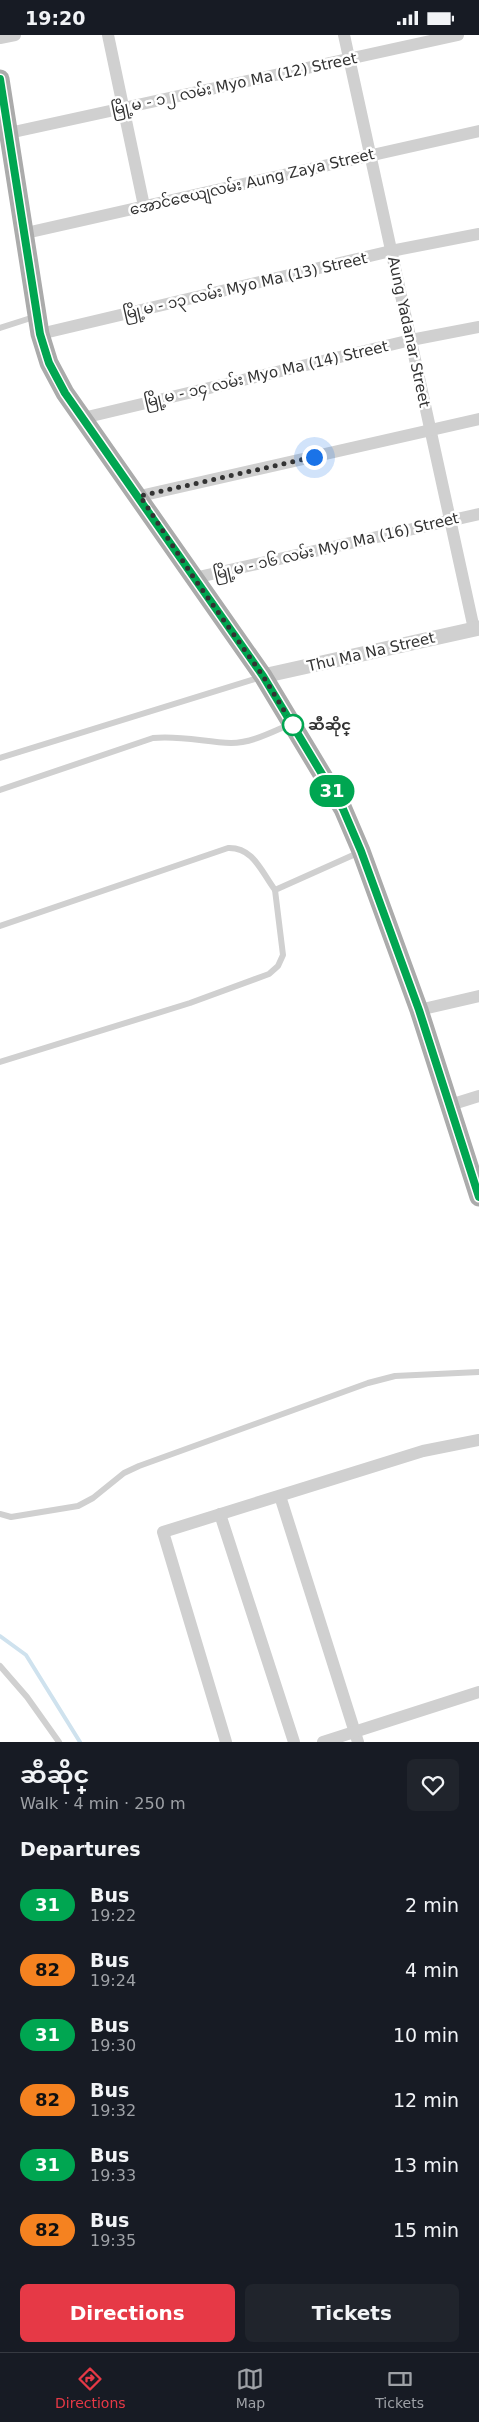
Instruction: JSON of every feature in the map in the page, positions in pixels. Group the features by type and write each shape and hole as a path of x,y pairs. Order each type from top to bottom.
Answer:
{"main road":[{"path":"0,79 26,233 40,334 49,363 65,393 140,496 194,578 263,676 343,809 361,851 419,1010 479,1197"}],"street":[{"path":"0,38 15,35"},
{"path":"108,35 144,207"},
{"name":"Aung Yadanar Street","path":"344,35 450,520 476,628"},
{"name":"မြို့မ - ၁၂ လမ်း Myo Ma (12) Street","path":"10,133 458,35"},
{"name":"အောင်ဇေယျလမ်း Aung Zaya Street","path":"26,233 479,131"},
{"name":"မြို့မ - ၁၃ လမ်း Myo Ma (13) Street","path":"40,334 391,251 479,233"},
{"name":"မြို့မ - ၁၄ လမ်း Myo Ma (14) Street","path":"83,418 411,340 479,327"},
{"path":"140,496 479,419"},
{"name":"မြို့မ - ၁၆ လမ်း Myo Ma (16) Street","path":"194,578 479,514"},
{"name":"Thu Ma Na Street","path":"263,676 476,628"},
{"path":"419,1010 479,996"},
{"path":"450,1105 479,1096"},
{"path":"226,1742 163,1532 423,1451 479,1440"},
{"path":"280,1495 357,1737"},
{"path":"220,1514 294,1742"},
{"path":"323,1742 357,1737 479,1693"}],"lane":[{"path":"0,328 38,315"},
{"path":"0,758 263,676"},
{"path":"0,790 153,739 165,737 232,743 256,739 292,724"},
{"path":"0,926 228,848 240,848 248,853 275,890 282,955 278,966 269,974 190,1003 0,1062"},
{"path":"275,890 361,851"},
{"path":"0,1514 11,1517 78,1506 93,1498 124,1473 139,1465 368,1383 395,1376 479,1372"},
{"path":"0,1666 27,1697 60,1742"}],"waterway":[{"path":"0,1636 26,1655 80,1742"}],"bus line":[{"name":"31","path":"0,79 26,233 40,334 49,363 65,393 140,496 194,578 263,676 343,809 361,851 419,1010 479,1197"}],"place":[{"name":"ဆီဆိုင္","path":"293,725"}],"route":[{"path":"293,725 263,676 194,578 140,496 314,457"}]}
